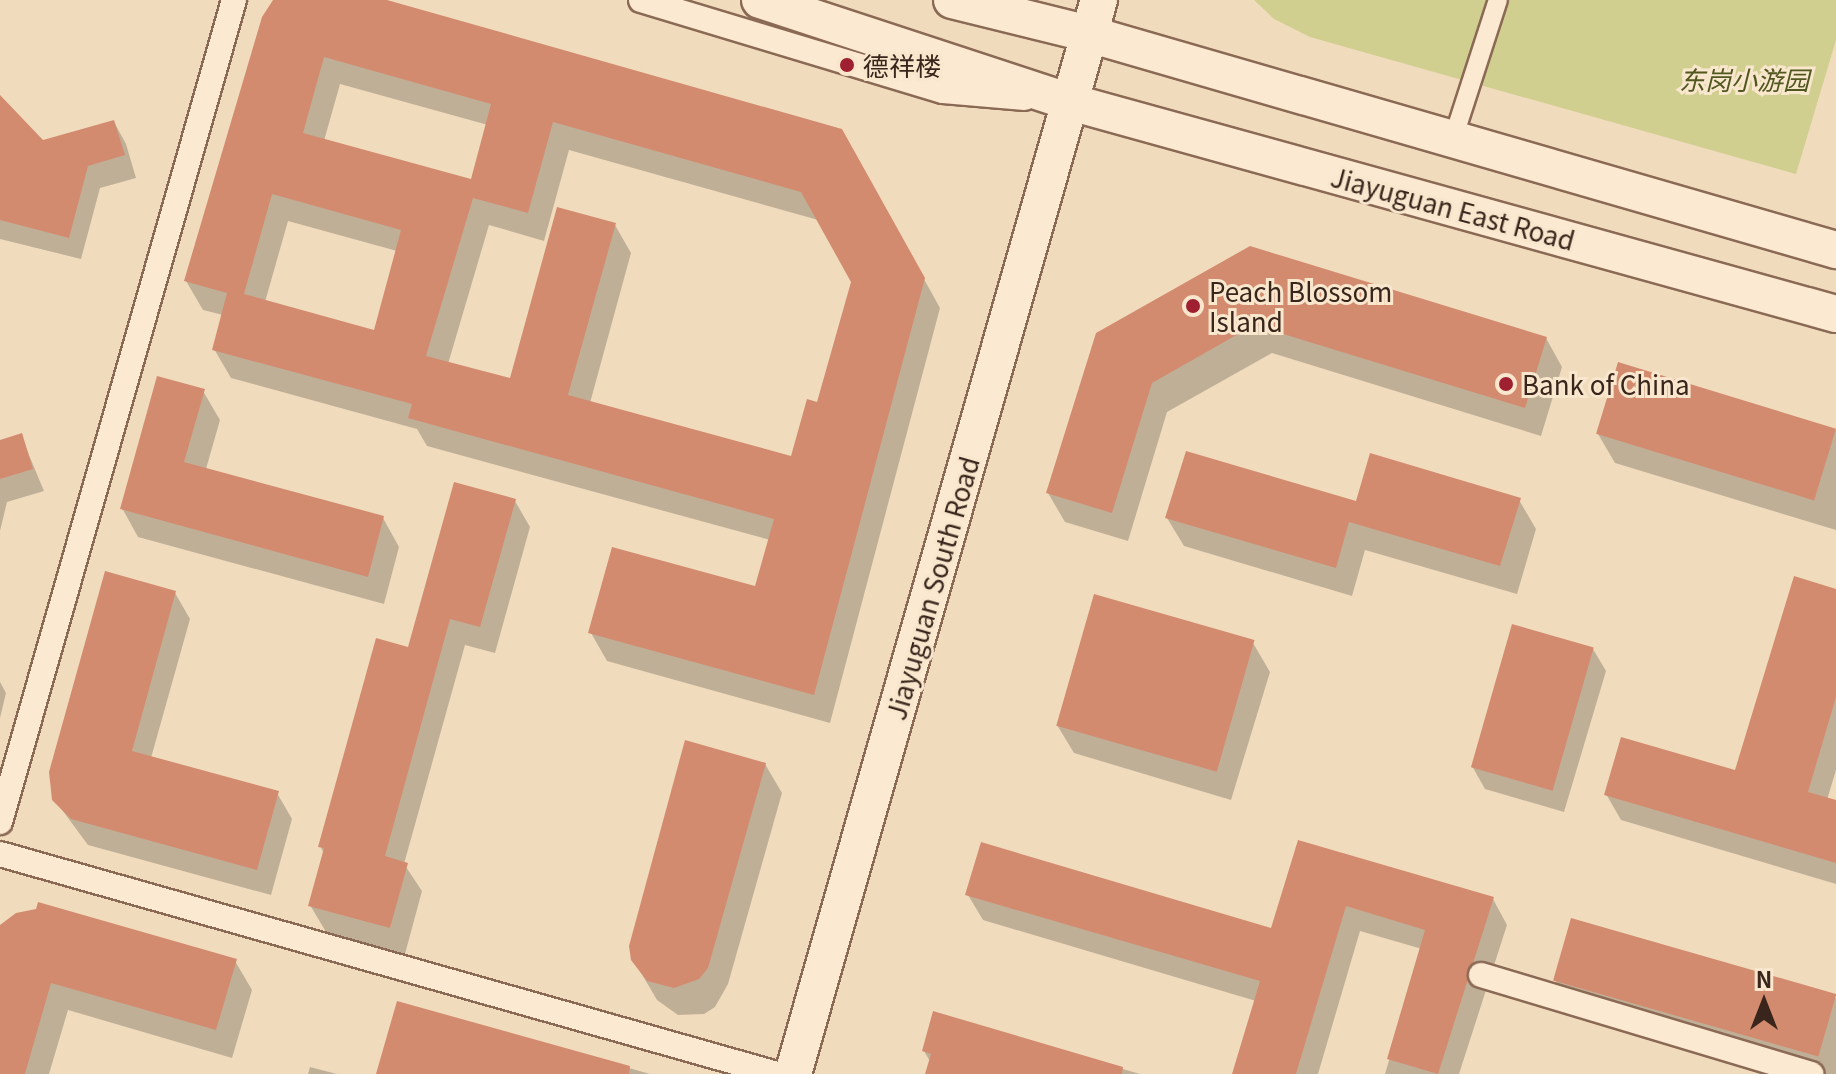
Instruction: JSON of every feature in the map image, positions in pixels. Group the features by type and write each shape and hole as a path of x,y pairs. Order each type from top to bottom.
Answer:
{"main road":[{"name":"Jiayuguan East Road","path":"760,0 1070,102 1836,314"},
{"path":"952,0 1089,34 1836,250"},
{"name":"Jiayuguan South Road","path":"793,1074 1099,0"}],"street":[{"path":"0,822 234,0"},
{"path":"641,0 943,91 1070,102"},
{"path":"1016,0 1089,34"},
{"path":"1453,139 1498,0"},
{"path":"0,854 777,1074"},
{"path":"1481,975 1812,1074"}],"green space":[{"name":"东岗小游园","path":"1254,0 1836,0 1836,40 1796,174 1310,37 1274,19"}],"building":[{"path":"273,0 387,0 842,129 925,278 814,695 588,633 612,547 755,586 774,519 408,418 412,404 212,350 227,293 184,281 262,17","holes":["324,57 491,104 471,179 303,133","553,122 801,192 851,282 817,402 807,399 791,456 568,395 616,223 557,207 510,378 426,356 473,198 528,213","272,194 401,230 374,330 244,294"]},
{"path":"0,95 43,140 114,120 125,155 88,166 69,238 0,220"},
{"path":"1250,246 1547,337 1525,408 1254,325 1152,383 1112,513 1046,493 1096,333"},
{"path":"1618,362 1836,429 1814,500 1596,434"},
{"path":"157,376 205,389 184,462 384,516 368,577 120,509"},
{"path":"22,433 33,469 0,479 0,440"},
{"path":"1186,451 1356,501 1370,453 1521,498 1500,566 1349,522 1336,568 1165,518"},
{"path":"454,482 516,499 480,627 450,619 385,856 408,863 390,928 308,906 324,848 318,847 376,638 408,647"},
{"path":"105,571 176,591 132,751 279,791 257,870 71,819 52,800 49,772"},
{"path":"1794,576 1836,589 1836,697 1808,792 1836,800 1836,863 1604,795 1621,737 1735,770"},
{"path":"1094,594 1255,640 1217,772 1056,726"},
{"path":"1512,624 1594,647 1553,791 1471,767"},
{"path":"685,740 766,763 708,968 699,979 674,988 647,981 631,960 629,946"},
{"path":"1298,840 1494,897 1438,1074 1387,1059 1425,930 1346,906 1296,1074 1232,1074 1260,981 965,895 981,842 1271,928"},
{"path":"38,902 237,959 216,1030 51,983 25,1074 0,1074 0,925 16,913 36,909"},
{"path":"1571,918 1836,994 1818,1057 1553,980"},
{"path":"397,1001 630,1066 629,1074 376,1074"},
{"path":"933,1011 1123,1067 1122,1074 925,1074 931,1054 922,1051"}],"place":[{"name":"德祥楼","path":"847,65"},
{"name":"Peach Blossom Island","path":"1193,306"},
{"name":"Bank of China","path":"1506,384"}]}
